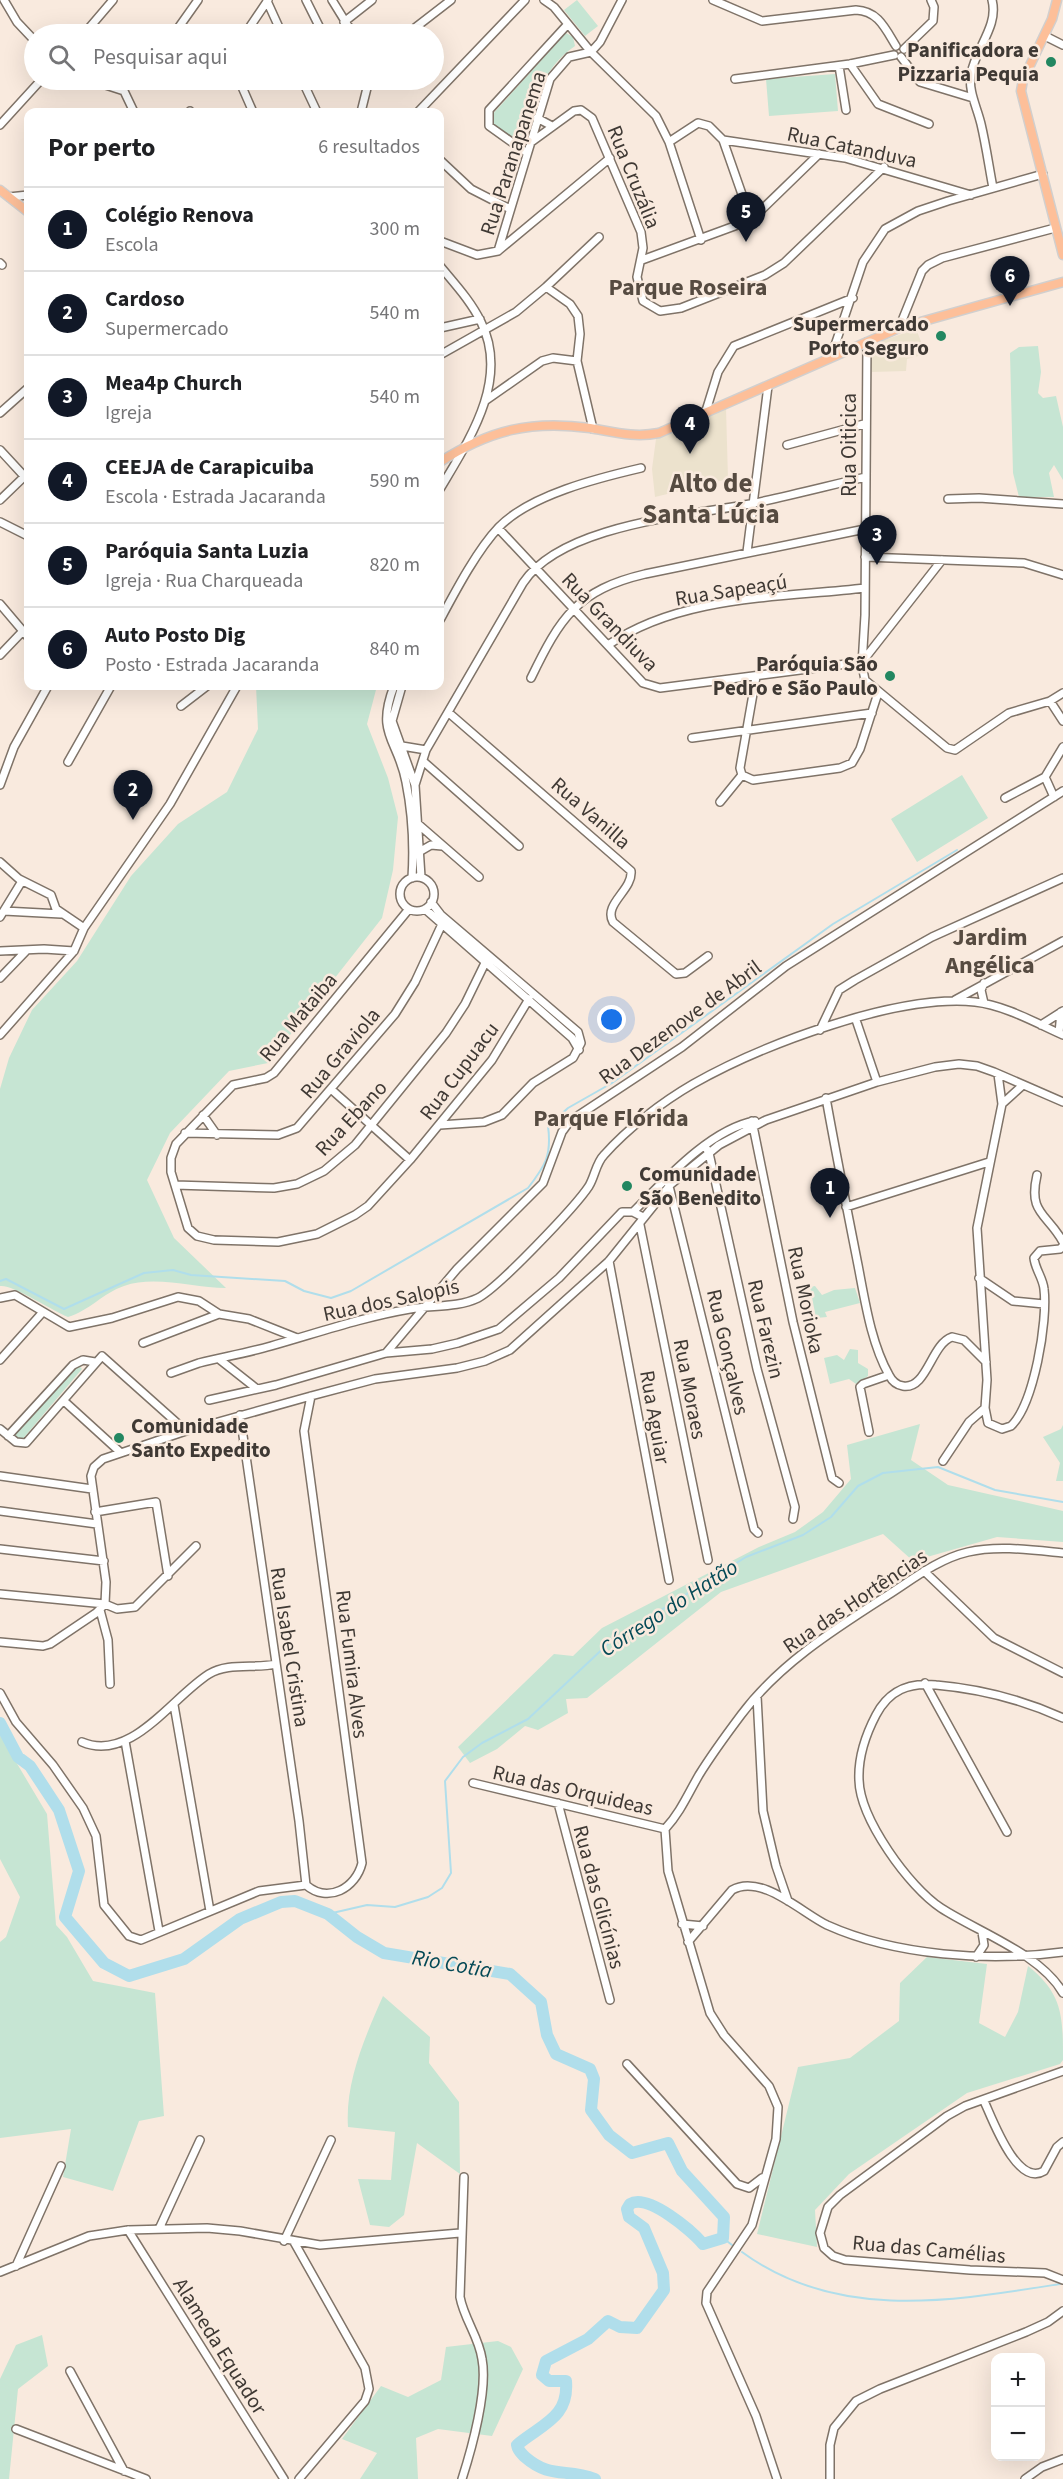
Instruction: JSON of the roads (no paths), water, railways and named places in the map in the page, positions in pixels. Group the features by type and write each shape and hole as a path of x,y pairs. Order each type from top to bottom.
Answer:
{"main road":[{"path":"1057,0 1045,36 1023,80 1021,90 1043,174 1054,228 1063,255"},
{"path":"0,191 24,209"},
{"path":"444,459 463,447 498,433 543,424 625,435 649,435 705,414 899,328 1063,282"}],"street":[{"path":"4,0 12,16 24,29"},
{"path":"93,24 113,0"},
{"path":"181,24 198,0"},
{"path":"252,24 268,0"},
{"path":"268,0 278,24"},
{"path":"306,0 318,24"},
{"path":"332,0 346,24"},
{"path":"344,21 372,0"},
{"path":"419,24 451,0"},
{"path":"444,85 525,0"},
{"path":"544,0 556,3 567,25 656,116 669,142 701,240"},
{"path":"591,52 600,42 622,0"},
{"path":"713,0 762,21 856,10 867,11 878,18 896,46 897,56 920,82 973,98"},
{"path":"735,79 897,56 933,21 934,7 931,0"},
{"path":"992,0 994,19 971,73 973,98 986,146 993,188"},
{"path":"527,153 489,126 489,110 567,25"},
{"path":"1045,36 1063,45"},
{"path":"896,46 904,48"},
{"name":"Rua Paranapanema","path":"498,251 550,79 569,57 591,52"},
{"path":"850,64 878,104 929,124"},
{"path":"839,66 846,110"},
{"path":"0,125 32,90"},
{"path":"121,90 124,91 133,108"},
{"path":"244,90 252,108"},
{"path":"307,90 315,108"},
{"path":"362,108 366,90"},
{"path":"422,108 439,90"},
{"name":"Rua Cruzália","path":"530,143 574,111 585,112 597,126 641,232 642,260 638,272 638,289 643,301 649,306 664,311 701,301 765,275 784,263 884,167"},
{"path":"537,118 552,126"},
{"path":"669,142 698,123 709,126 723,140 751,220"},
{"name":"Rua Catanduva","path":"723,140 819,154 884,167 971,195"},
{"path":"642,260 751,220 819,154"},
{"path":"444,242 477,255 498,251 610,158"},
{"path":"444,164 479,195 510,209"},
{"path":"831,357 853,298 863,262 885,229 918,211 1043,174"},
{"path":"9,196 24,195"},
{"path":"899,328 928,265 942,258 1054,228"},
{"path":"444,353 485,332 546,287 599,237"},
{"path":"444,246 449,244"},
{"path":"444,271 480,319 485,332 491,367 477,428 463,447 444,482"},
{"path":"546,287 570,304 578,316 580,334 577,361 593,429"},
{"path":"705,414 718,372 734,346 853,298"},
{"path":"444,327 480,319"},
{"name":"Rua Oiticica","path":"867,342 864,424 865,588 862,662 866,680 878,693 947,748 959,748 1009,713 1050,700"},
{"path":"485,401 542,361 553,358 577,361"},
{"path":"747,552 768,386"},
{"path":"0,413 24,392"},
{"path":"788,445 864,424"},
{"path":"0,450 24,472"},
{"path":"444,611 498,528 520,513 567,489 641,468"},
{"path":"415,785 426,750 523,583 535,567 564,549 604,532 752,503 866,477"},
{"path":"0,500 24,478"},
{"path":"948,499 979,498 1063,504"},
{"path":"0,522 24,534"},
{"name":"Rua Grandiuva","path":"498,528 643,683 651,687 660,688 756,677 862,662"},
{"path":"531,678 573,608 612,584 645,574 865,529"},
{"path":"865,557 1024,563 1063,575"},
{"path":"862,662 942,560"},
{"name":"Rua Sapeaçú","path":"608,645 643,624 718,604 865,588"},
{"path":"0,604 24,632"},
{"path":"0,655 24,636"},
{"path":"720,802 742,775 741,764 749,730 756,677"},
{"path":"0,785 14,747 46,690"},
{"path":"68,762 109,690"},
{"path":"181,706 202,690"},
{"path":"0,1035 74,951 84,928 171,804 235,690"},
{"path":"393,690 385,720 407,784 412,878"},
{"path":"401,690 392,721 415,785 421,877"},
{"path":"742,775 757,780 849,765 860,748 878,693"},
{"path":"1063,693 1050,700 1063,721"},
{"name":"Rua Vanilla","path":"448,713 631,871 627,886 612,907 610,916 613,922 676,975 685,973 708,956"},
{"path":"692,738 872,713"},
{"path":"402,746 426,750"},
{"path":"1005,798 1045,777 1063,747"},
{"path":"424,762 519,846"},
{"path":"1045,777 1054,797"},
{"name":"Rua Dezenove de Abril","path":"386,1353 457,1269 543,1184 559,1137 570,1121 682,1047 786,966 1063,791"},
{"path":"418,824 479,877"},
{"path":"419,852 431,845 445,847"},
{"path":"0,862 22,881 51,895 56,909 61,914 84,928"},
{"path":"425,909 431,902 434,889 428,881 421,877 412,878 404,884 400,894 409,909 425,909 576,1037"},
{"path":"820,1030 839,990 932,937 1063,878"},
{"path":"2,914 22,881"},
{"path":"431,902 441,915 576,1037 579,1050 573,1058 533,1083 502,1115 484,1122 440,1125"},
{"name":"Rua Mataiba","path":"175,1185 171,1158 185,1132 233,1085 266,1078 274,1073 409,909"},
{"path":"2,914 61,914"},
{"name":"Rua Graviola","path":"185,1132 217,1135 278,1135 292,1131 306,1120 405,999 442,924"},
{"path":"952,1001 1063,940"},
{"path":"0,951 44,949 74,951"},
{"path":"0,978 26,951"},
{"name":"Rua Ebano","path":"175,1185 274,1188 297,1184 317,1175 340,1159 372,1124 456,1019 486,961"},
{"path":"984,983 981,990 984,1003"},
{"name":"Rua Cupuacu","path":"175,1185 188,1228 193,1233 214,1240 278,1242 317,1234 355,1215 376,1198 440,1125 492,1060 529,999"},
{"path":"952,1001 984,1003 1061,1034 1062,1012"},
{"name":"Rua dos Salopis","path":"171,1373 410,1309 447,1306 477,1298 485,1293 577,1201 590,1184 605,1153 683,1090 760,1053 820,1030 922,1004 952,1001"},
{"path":"1041,1025 1062,1012"},
{"path":"856,1020 877,1082"},
{"path":"633,1212 707,1149 753,1124 877,1082 951,1065 977,1066 1063,1102"},
{"path":"998,1074 1002,1104 977,1228 986,1362 985,1408 988,1423 995,1428 1011,1426 1021,1415 1036,1367 1044,1289 1035,1265 1035,1256 1040,1251 1060,1249 1063,1244 1038,1211 1034,1197 1037,1175"},
{"path":"1002,1104 1023,1085"},
{"path":"332,1090 410,1160"},
{"path":"826,1098 865,1298 877,1344 889,1375 899,1385 914,1384 925,1373 940,1344 952,1337 964,1340 986,1362"},
{"path":"203,1115 217,1135"},
{"name":"Rua Morioka","path":"753,1124 793,1322 832,1478 838,1483"},
{"name":"Rua Farezin","path":"707,1149 757,1369 795,1507 793,1519"},
{"path":"846,1207 989,1162"},
{"path":"110,1684 108,1640 102,1607 104,1561 91,1476 94,1467 120,1452 240,1415 375,1379 457,1368 497,1356 524,1338 609,1261 642,1221 669,1181"},
{"name":"Rua Gonçalves","path":"669,1181 751,1518 754,1529 758,1533"},
{"path":"209,1400 386,1353 445,1346 475,1339 498,1329 559,1278 618,1215 624,1211 633,1212 642,1221"},
{"name":"Rua Moraes","path":"642,1221 708,1560"},
{"name":"Rua Aguiar","path":"609,1261 669,1580"},
{"path":"979,1278 1013,1301 1044,1304"},
{"path":"0,1298 15,1295 69,1328 112,1318 178,1297 199,1301 219,1314 249,1319 297,1338"},
{"path":"0,1360 42,1313"},
{"path":"143,1343 219,1314"},
{"path":"0,1429 18,1443 26,1443 102,1356 186,1431"},
{"path":"219,1359 257,1389"},
{"path":"8,1436 73,1365 84,1360 95,1362"},
{"path":"869,1432 860,1387 889,1375"},
{"name":"Rua Fumira Alves","path":"306,1885 315,1891 338,1893 350,1886 359,1876 362,1863 306,1445 304,1425 311,1396"},
{"path":"64,1401 120,1452"},
{"path":"944,1461 969,1422 985,1408"},
{"name":"Rua Isabel Cristina","path":"240,1415 306,1885"},
{"path":"0,1476 92,1489"},
{"path":"95,1512 156,1502 168,1576"},
{"path":"0,1511 97,1524"},
{"path":"0,1594 117,1609 135,1607 196,1546"},
{"path":"0,1549 104,1561"},
{"name":"Rua das Hortências","path":"665,1829 680,1812 711,1755 757,1696 822,1638 924,1571 969,1552 1000,1549 1063,1553"},
{"path":"924,1571 994,1638 1063,1673"},
{"path":"0,1642 43,1646 50,1644 102,1607"},
{"path":"82,1742 93,1746 108,1747 124,1741 174,1705 208,1675 217,1671 276,1664"},
{"path":"925,1683 1007,1832"},
{"path":"1063,1718 1005,1695 925,1683 908,1686 896,1691 882,1705 864,1742 859,1783 863,1802 886,1845 919,1890 939,1907 1024,1957 1048,1974 1063,1993"},
{"path":"0,1693 16,1722 53,1765 82,1808 96,1836 104,1905 129,1936 141,1940 159,1930 258,1891 306,1885"},
{"path":"757,1696 763,1811 776,1866 788,1900"},
{"path":"174,1705 210,1911"},
{"path":"124,1741 159,1930"},
{"name":"Rua das Orquideas","path":"473,1783 665,1829"},
{"name":"Rua das Glicínias","path":"558,1803 610,2000"},
{"path":"665,1829 668,1871 710,2013 724,2035 775,2096 778,2121 752,2225 707,2292 706,2303 756,2416 777,2479"},
{"path":"688,1942 736,1887 756,1886 788,1900 814,1918 848,1933 916,1949 976,1958 1024,1957 1063,1952"},
{"path":"682,1923 703,1926"},
{"path":"976,1958 984,1945 982,1932"},
{"path":"627,2064 737,2184 749,2188 756,2185 764,2175"},
{"name":"Rua das Camélias","path":"1063,2072 965,2106 926,2128 840,2195 828,2207 822,2220 820,2233 824,2248 833,2256 845,2260 970,2270 1045,2273 1063,2280"},
{"path":"984,2101 1013,2159 1029,2171 1036,2174 1044,2171 1057,2146 1063,2142"},
{"path":"159,2229 200,2140"},
{"path":"284,2241 331,2140"},
{"path":"16,2266 61,2166"},
{"path":"462,2479 484,2378 482,2358 460,2297 460,2233 464,2177"},
{"path":"0,2272 89,2236 129,2230 229,2230 284,2241 328,2245 460,2233"},
{"name":"Alameda Equador","path":"129,2230 284,2479"},
{"path":"294,2242 365,2368 369,2389 358,2412 299,2479"},
{"path":"830,2479 830,2445 834,2428 856,2401 880,2389 1026,2332 1048,2322 1063,2311"},
{"path":"70,2371 124,2471"},
{"path":"16,2429 146,2479"},
{"path":"1025,2479 1042,2466 1063,2459"}],"waterway":[{"path":"0,1281 6,1279 64,1309 144,1273 173,1270 191,1275 285,1281 304,1291 331,1298 351,1291 528,1188 546,1160 549,1145 548,1126 568,1108 612,1083 833,924 957,850"},
{"name":"Córrego do Hatão","path":"328,1914 367,1905 395,1907 428,1897 442,1888 451,1873 445,1781 463,1757 482,1743 528,1719 610,1642 746,1557 803,1535 831,1517 858,1486 883,1473 938,1467 995,1490 1063,1502"},
{"name":"Rio Cotia","path":"0,1723 18,1757 30,1766 59,1810 79,1871 65,1917 104,1963 129,1976 184,1959 240,1919 281,1902 295,1901 328,1914 357,1937 384,1953 510,1974 541,2002 547,2035 556,2054 590,2069 594,2079 591,2110 609,2135 632,2153 668,2143 682,2171 724,2217 723,2238 703,2244 680,2223 658,2208 638,2202 630,2204 627,2209 629,2217 644,2228 663,2273 664,2290 637,2328 620,2327 608,2321 588,2339 546,2361 542,2375 549,2381 566,2381 563,2404 552,2419 517,2445 525,2457 542,2468 595,2479"},
{"path":"723,2238 732,2245"},
{"path":"742,2252 779,2274 817,2289 856,2297 896,2301 937,2300 1060,2284"}],"place":[{"name":"Panificadora e Pizzaria Pequia","path":"1051,62"},
{"name":"Paróquia Santa Luzia","path":"746,242"},
{"name":"Auto Posto Dig","path":"1010,306"},
{"name":"Supermercado Porto Seguro","path":"941,336"},
{"name":"CEEJA de Carapicuiba","path":"690,454"},
{"name":"Mea4p Church","path":"877,565"},
{"name":"Paróquia São Pedro e São Paulo","path":"890,676"},
{"name":"Cardoso","path":"133,820"},
{"name":"Comunidade São Benedito","path":"627,1186"},
{"name":"Colégio Renova","path":"830,1218"},
{"name":"Comunidade Santo Expedito","path":"119,1438"}],"district":[{"name":"Parque Roseira","path":"688,287"},
{"name":"Alto de Santa Lúcia","path":"711,498"},
{"name":"Jardim Angélica","path":"990,951"},
{"name":"Parque Flórida","path":"611,1118"}]}
